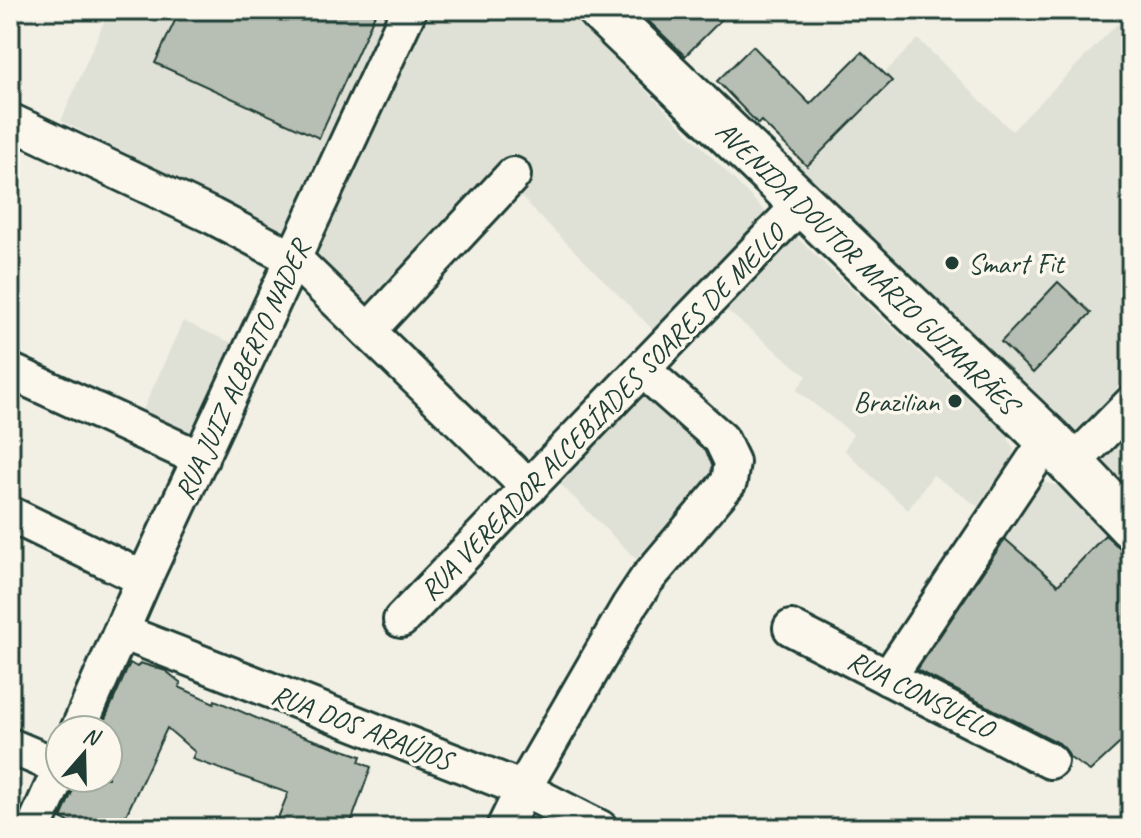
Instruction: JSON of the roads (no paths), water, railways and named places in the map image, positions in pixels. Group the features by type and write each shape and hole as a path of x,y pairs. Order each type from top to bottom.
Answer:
{"main road":[{"name":"AVENIDA DOUTOR MÁRIO GUIMARÃES","path":"600,10 1060,451 1131,526"}],"street":[{"name":"RUA JUIZ ALBERTO NADER","path":"85,714 144,579 409,10"},
{"path":"10,121 212,216 294,259 529,488"},
{"path":"368,331 513,175"},
{"name":"RUA VEREADOR ALCEBÍADES SOARES DE MELLO","path":"401,620 802,203"},
{"path":"504,828 523,789 629,606 647,579 729,482 732,462 721,439 643,370"},
{"path":"10,371 201,459"},
{"path":"888,678 1060,451 1131,404"},
{"path":"10,514 144,579"},
{"name":"RUA CONSUELO","path":"791,628 1050,761"},
{"name":"RUA DOS ARAÚJOS","path":"122,632 523,789 600,828"},
{"path":"10,746 44,761"},
{"path":"34,828 49,794"}],"place":[{"name":"Smart Fit","path":"952,263"},
{"name":"Brazilian","path":"955,401"}]}
